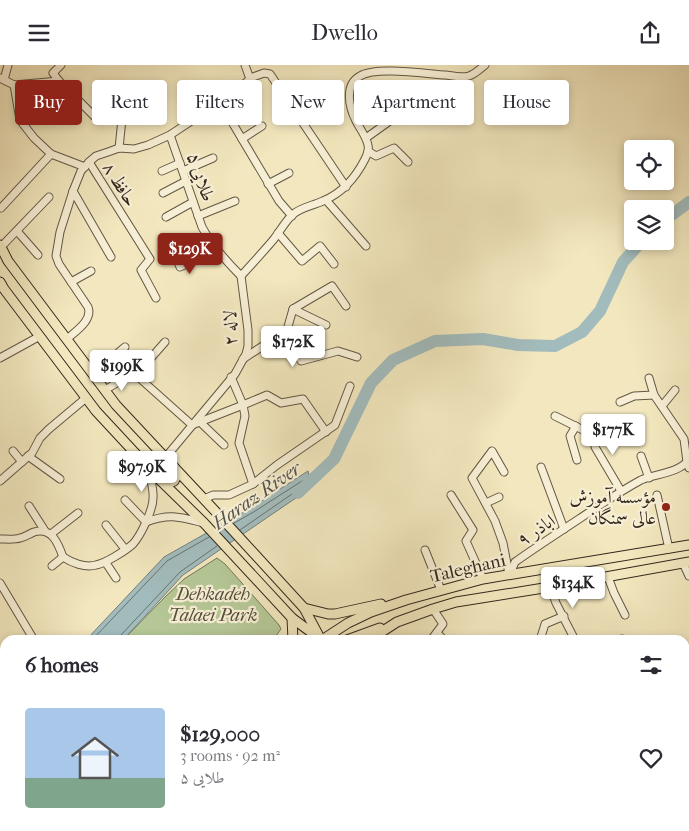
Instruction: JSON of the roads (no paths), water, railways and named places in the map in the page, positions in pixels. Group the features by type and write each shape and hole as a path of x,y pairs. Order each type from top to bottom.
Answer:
{"main road":[{"path":"1,246 8,261 116,405 304,608 318,635"},
{"path":"1,286 96,411 292,618 314,635"},
{"path":"160,480 169,483 174,481 176,477 174,467"},
{"name":"Taleghani","path":"329,635 356,619 406,599 484,579 689,545"},
{"path":"371,635 397,622 456,602 686,563"},
{"path":"304,608 334,614 406,599"},
{"path":"292,618 293,635"},
{"path":"356,619 352,624 353,630 358,635"}],"street":[{"path":"8,65 2,79 14,85 20,119 34,138 51,154 87,164"},
{"path":"58,80 53,73 61,65"},
{"path":"245,65 250,79 264,73 270,74 346,187"},
{"path":"241,277 292,216 300,209 336,195 346,187 367,157 369,147 350,104 349,94 351,85 358,77 369,72 398,71 469,76 479,71 485,65"},
{"path":"82,104 92,114"},
{"path":"119,148 121,125"},
{"path":"67,339 88,318 90,311 59,264 56,256 60,232 72,191 81,171 96,156 119,148 134,149 148,145 170,135 185,125"},
{"path":"234,125 268,184 292,216"},
{"path":"366,138 384,125"},
{"path":"242,139 262,126"},
{"name":"طلایی ۵","path":"170,135 202,227 209,240 226,262 241,277"},
{"path":"368,151 376,156 394,148 408,162"},
{"path":"1,208 51,154"},
{"path":"183,171 213,158"},
{"path":"162,171 180,163"},
{"name":"حافظ ۸","path":"87,164 150,259 141,270 156,298"},
{"path":"268,184 290,173"},
{"path":"163,193 186,181"},
{"path":"72,191 110,257"},
{"path":"1,246 49,197"},
{"path":"326,200 366,246"},
{"path":"198,216 235,201"},
{"path":"166,217 194,202"},
{"path":"17,231 38,255"},
{"path":"278,233 302,261 320,246 334,264"},
{"path":"175,256 180,267 216,249"},
{"path":"71,282 90,271"},
{"name":"لاله ۲","path":"165,458 231,377 246,354 248,330 241,277"},
{"path":"346,306 332,287 293,309 288,330 302,361 338,351 357,357"},
{"path":"293,309 326,325"},
{"path":"243,359 288,330"},
{"path":"0,358 40,336"},
{"path":"105,390 135,374 165,342"},
{"path":"125,347 119,352 118,362 135,374 192,425 268,395 281,403 303,399 326,432"},
{"path":"231,377 243,405 245,416 240,443 253,484"},
{"path":"650,378 654,395 684,439 688,463"},
{"path":"204,499 213,495 229,495 253,484 277,465 326,432 335,425 350,386"},
{"path":"662,406 675,391"},
{"path":"620,402 634,396 654,395"},
{"path":"0,481 32,453 40,438 48,429 86,397"},
{"path":"554,416 597,437 624,427"},
{"path":"200,422 224,445"},
{"path":"576,427 570,436 577,460"},
{"path":"597,437 595,447 621,491"},
{"path":"13,451 22,462"},
{"path":"504,471 492,451 472,479 496,521 510,574"},
{"path":"28,456 60,479"},
{"path":"640,456 649,478"},
{"name":"اباذر ۹","path":"510,574 515,562 621,491 644,479 667,473 688,463"},
{"path":"29,505 48,533 58,543 63,557 69,561 84,565 94,566 106,563 134,543 146,522 152,507 153,497 146,465"},
{"path":"541,467 564,529"},
{"path":"451,495 473,529 466,541 484,579"},
{"path":"657,495 669,549"},
{"path":"486,503 499,497"},
{"path":"125,500 146,522"},
{"path":"0,539 20,538 35,532 48,533 78,513"},
{"path":"146,522 159,517 176,516 204,523"},
{"path":"106,525 125,549"},
{"path":"425,551 441,590"},
{"path":"52,565 63,557"},
{"path":"106,563 116,578"},
{"path":"686,563 689,576"},
{"path":"608,577 624,615"},
{"path":"0,583 31,635"},
{"path":"550,587 556,603 574,635"},
{"path":"433,609 443,624 437,633"},
{"path":"542,635 545,624 564,616"}],"water":[{"path":"308,471 312,487 183,575 128,635 91,635 164,557 249,509"}],"waterway":[{"name":"Haraz River","path":"674,213 689,202"},
{"name":"Haraz River","path":"298,493 334,459 371,383 393,360 435,341 483,339 518,345 555,346 582,332 600,311 623,262 634,250"}],"place":[{"name":"مؤسسه آموزش عالی سمنگان","path":"666,507"}],"park label":[{"name":"Dehkadeh Talaei Park","path":"213,604"}]}
